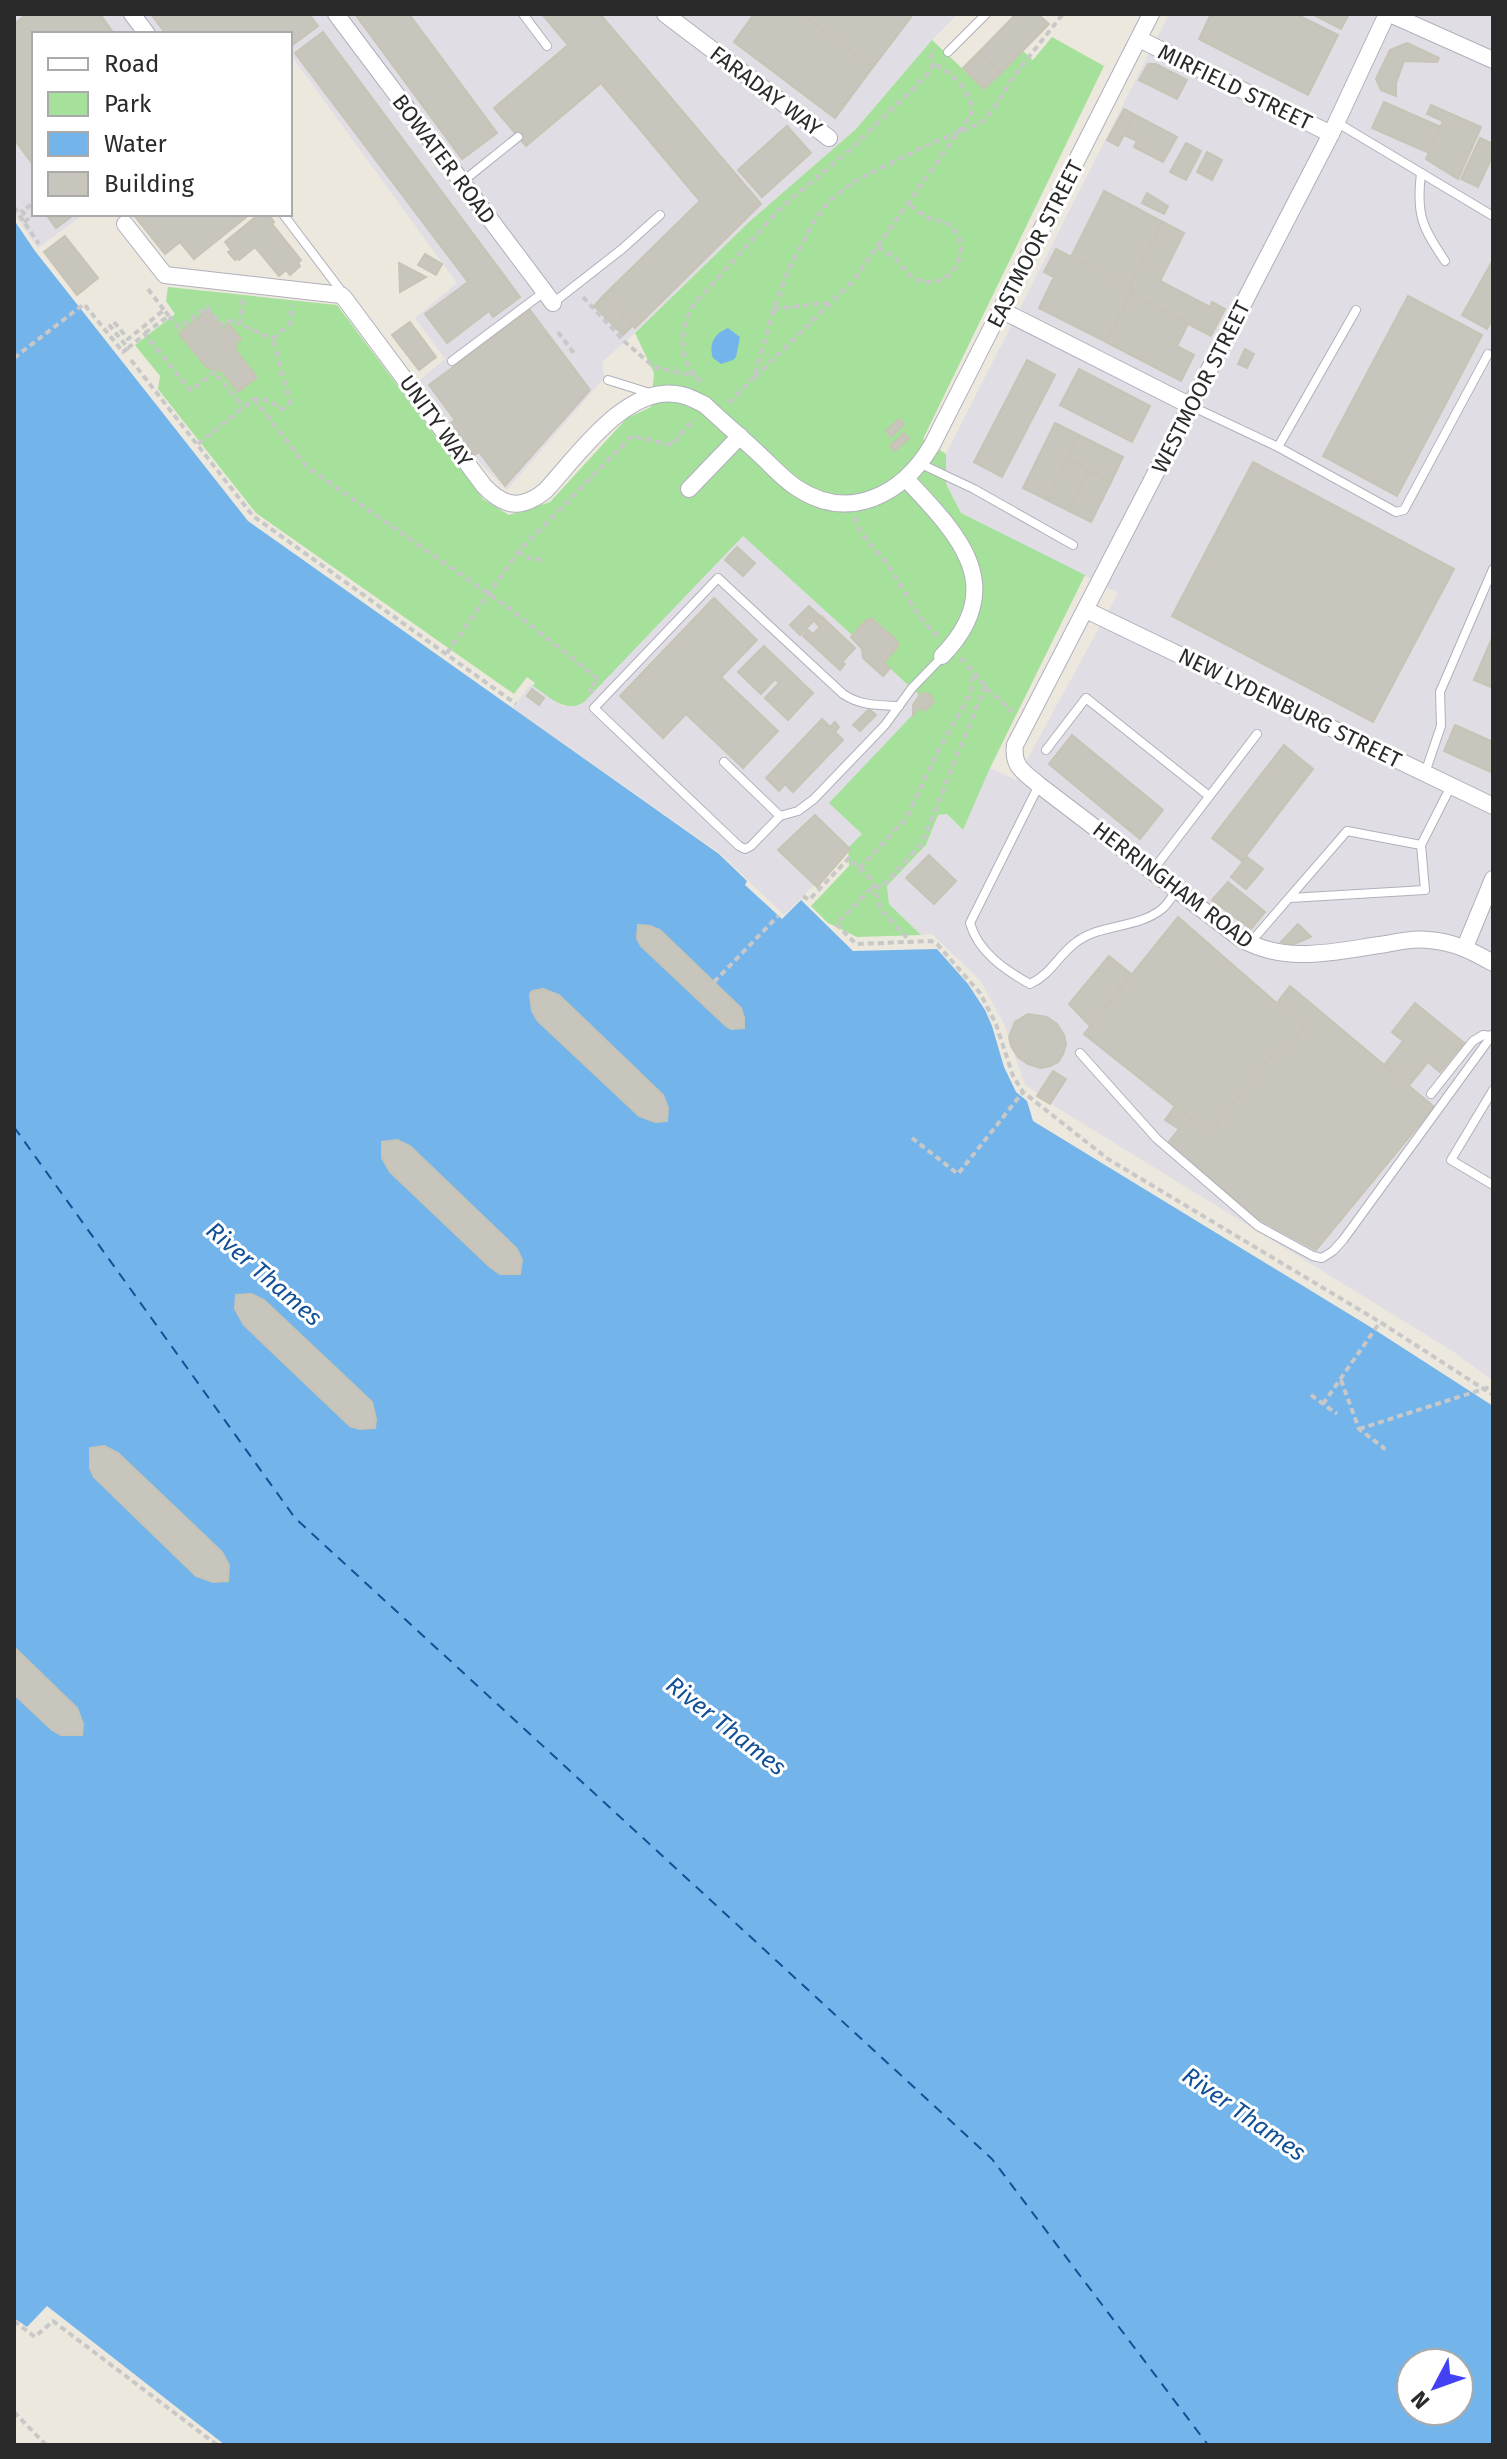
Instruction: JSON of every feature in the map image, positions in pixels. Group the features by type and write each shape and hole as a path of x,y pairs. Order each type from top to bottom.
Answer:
{"street":[{"path":"132,14 146,32"},
{"name":"BOWATER ROAD","path":"336,14 549,297"},
{"name":"FARADAY WAY","path":"665,14 687,20 829,138"},
{"name":"EASTMOOR STREET","path":"914,472 1001,310 1151,14"},
{"path":"1388,14 1493,60"},
{"name":"WESTMOOR STREET","path":"1013,758 1015,745 1333,128 1388,14"},
{"name":"MIRFIELD STREET","path":"1139,39 1333,128"},
{"path":"125,224 165,275 341,295"},
{"name":"UNITY WAY","path":"341,295 484,486 494,497 508,503 525,503 545,491 618,414 654,394"},
{"path":"1001,310 1191,406"},
{"path":"654,394 673,393 705,405 797,488 828,502 870,500 889,491 914,472 956,535 970,563 974,584 968,623 950,656"},
{"path":"689,489 740,436"},
{"name":"NEW LYDENBURG STREET","path":"1086,610 1493,806"},
{"name":"HERRINGHAM ROAD","path":"1013,758 1020,769 1039,785 1259,949 1292,956 1428,940 1465,947 1493,963"},
{"path":"1465,947 1493,879"}],"lane":[{"path":"523,14 547,46"},
{"path":"948,52 986,14"},
{"path":"1333,128 1421,173 1493,216"},
{"path":"461,182 518,137"},
{"path":"1421,173 1418,200 1426,233 1445,261"},
{"path":"452,361 622,249 660,215"},
{"path":"285,216 339,288 341,295"},
{"path":"1278,447 1356,310"},
{"path":"1191,406 1278,447 1396,512 1404,510 1488,354"},
{"path":"608,380 654,394"},
{"path":"914,472 974,489 1073,545"},
{"path":"1425,773 1441,726 1440,692 1493,569"},
{"path":"899,706 868,705 855,702 843,694 718,578 594,708 745,849 780,816 798,811 814,799 885,725 899,706 912,688 950,656"},
{"path":"1046,750 1086,698 1209,796"},
{"path":"1153,870 1257,734"},
{"path":"724,762 780,816"},
{"path":"1039,785 970,923 974,937 983,950 1019,978 1030,984 1044,978 1076,942 1109,928 1145,919 1163,908 1178,889"},
{"path":"1290,898 1425,890 1421,845 1451,786"},
{"path":"1250,944 1347,831 1421,845"},
{"path":"1431,1094 1473,1041 1483,1035 1492,1035"},
{"path":"1080,1053 1157,1139 1247,1216 1272,1234 1322,1258 1327,1257 1343,1240 1492,1035"},
{"path":"1493,1090 1451,1160 1493,1185"}],"path":[{"path":"754,377 788,271 829,201 853,182 923,147 981,123 1063,14"},
{"path":"588,303 654,367 695,376 682,348 686,317 695,303 782,207 878,123 927,75 933,64 933,51 942,42"},
{"path":"721,399 727,405 852,282 972,113 964,88 943,68 933,64"},
{"path":"878,247 914,278 924,282 935,282 954,271 961,250 955,230 947,223 928,218 908,204"},
{"path":"24,222 28,219 22,211 31,205"},
{"path":"14,207 39,244"},
{"path":"148,289 179,328 207,307 221,324 227,320 273,339"},
{"path":"273,339 291,322 292,290"},
{"path":"240,324 243,294"},
{"path":"774,309 829,303"},
{"path":"14,358 84,304 123,352 169,316"},
{"path":"128,348 110,326 114,322 128,339 164,310"},
{"path":"558,332 576,356"},
{"path":"145,334 191,391 214,372 244,407"},
{"path":"197,445 254,399 266,400 283,409 290,403 273,339"},
{"path":"131,360 253,516 516,704"},
{"path":"254,399 307,467 509,608 598,679 590,688"},
{"path":"447,653 518,552 632,436 672,445 695,418"},
{"path":"574,481 581,488"},
{"path":"856,522 861,533 893,571 918,617 940,638"},
{"path":"518,552 533,560 544,559"},
{"path":"950,656 973,672 1026,725"},
{"path":"860,868 907,817 939,749 971,693 973,672"},
{"path":"985,686 922,843 882,887 873,887 836,924 856,944 910,941 937,944 980,993 996,1024 1013,1076 1023,1092 1108,1159 1380,1322 1493,1395"},
{"path":"803,896 809,900 849,858 871,879 881,910 910,941"},
{"path":"714,982 778,916"},
{"path":"912,1138 958,1174 1023,1092"},
{"path":"1323,1404 1380,1322"},
{"path":"1341,1379 1359,1429 1384,1448 1381,1453"},
{"path":"1359,1429 1493,1386"},
{"path":"1311,1395 1337,1414"},
{"path":"14,2321 35,2337 53,2321 217,2445"},
{"path":"14,2412 46,2445"}],"shaded area":[{"path":"14,14 958,14 856,129 749,222 602,362 604,378 507,490 473,456 417,382 445,359 415,318 457,283 292,59 292,32 32,32 32,216 81,216 38,248 14,214"},
{"path":"1169,14 1493,14 1493,1381 1454,1352 1025,1085 1004,1024 980,980 932,934 921,935 889,904 887,886 926,846 938,815 947,814 963,830 990,768 1016,780 1118,593 961,513 946,484 946,454"},
{"path":"743,536 852,634 867,619 874,619 898,641 897,649 885,664 919,695 924,692 930,694 934,700 925,711 920,708 830,803 862,834 817,887 814,885 784,915 721,854 513,708 531,684 564,707"}],"green space":[{"path":"1052,37 1104,66 923,439 946,454 946,484 961,513 1085,575 990,768 963,830 947,814 938,815 926,845 887,886 889,904 921,935 857,937 828,923 811,906 849,866 848,848 862,834 829,803 920,707 925,711 934,702 930,694 924,692 919,695 884,663 897,649 898,642 874,619 867,619 852,635 743,536 584,702 570,706 558,703 533,686 535,683 527,677 514,694 256,513 158,389 160,376 135,345 175,314 166,301 168,287 337,305 483,499 509,515 550,502 627,418 651,407 654,373 635,333 749,222 856,129 932,40 984,89 1023,51 1033,60"}],"water":[{"name":"River Thames","path":"14,220 35,251 248,521 719,854 747,881 745,885 782,919 801,900 853,951 937,949 968,984 985,1010 1004,1067 1016,1092 1027,1101 1033,1121 1372,1328 1493,1406 1493,2445 225,2445 47,2306 27,2327 14,2318"},
{"path":"728,328 740,337 736,357 721,364 713,358 712,344 719,333"}],"building":[{"path":"27,14 100,14 113,32 32,32 32,163 14,139 14,24"},
{"path":"151,14 309,14 318,26 292,46 292,32 164,32"},
{"path":"355,14 409,14 497,133 462,159"},
{"path":"542,14 600,14 761,204 635,328 603,296 700,201 601,83 526,146 494,108 568,45"},
{"path":"754,14 802,14 873,67 835,118 734,42"},
{"path":"802,14 908,14 911,17 873,67"},
{"path":"1016,14 1038,14 1049,24 1001,73 979,52"},
{"path":"1211,14 1296,14 1338,35 1308,95 1199,39"},
{"path":"1312,14 1349,14 1341,29"},
{"path":"323,32 520,297 493,317 489,311 447,343 425,314 468,282 295,53"},
{"path":"1407,43 1439,58 1437,62 1404,61 1396,83 1396,96 1381,90 1376,79 1390,50"},
{"path":"979,52 1001,73 984,89 963,68"},
{"path":"1148,64 1156,64 1187,80 1177,99 1139,80"},
{"path":"1384,102 1441,127 1429,153 1372,128"},
{"path":"1431,105 1481,127 1458,179 1426,159 1443,121 1427,114"},
{"path":"1124,109 1135,115 1118,146 1107,140"},
{"path":"1135,115 1177,137 1163,162 1134,147 1137,141 1124,135"},
{"path":"787,126 811,153 762,197 738,170"},
{"path":"1480,138 1493,144 1493,155 1478,187 1461,179"},
{"path":"1186,143 1201,151 1186,180 1170,172"},
{"path":"1207,152 1222,160 1212,180 1197,172"},
{"path":"1104,191 1163,222 1129,287 1071,257"},
{"path":"1147,193 1168,206 1164,214 1142,203"},
{"path":"47,216 72,216 56,228"},
{"path":"135,216 248,216 194,259 180,242 165,254"},
{"path":"257,216 270,216 274,222 272,224 301,260 298,263 300,266 290,275 286,270 279,276 255,247 235,260 225,242"},
{"path":"1163,222 1184,233 1160,281 1210,307 1212,302 1225,309 1211,336 1130,294 1133,289 1129,287"},
{"path":"65,236 98,278 77,295 44,252"},
{"path":"1056,249 1133,289 1106,342 1039,308 1054,277 1044,272"},
{"path":"425,254 442,264 436,275 418,265"},
{"path":"1493,260 1493,318 1487,329 1462,315"},
{"path":"399,263 426,277 400,292"},
{"path":"1130,294 1188,324 1177,346 1194,355 1181,381 1106,342"},
{"path":"603,296 632,326 623,335 594,306"},
{"path":"1408,296 1482,335 1397,496 1323,456"},
{"path":"208,310 223,329 229,324 241,339 234,348 257,377 238,392 221,370 208,369 179,334"},
{"path":"530,310 590,390 505,486 479,452 473,456 449,424 455,420 429,385"},
{"path":"410,322 436,357 419,370 392,335"},
{"path":"1245,349 1254,354 1247,368 1238,364"},
{"path":"1027,360 1055,375 1002,477 974,462"},
{"path":"1079,369 1150,406 1132,442 1060,405"},
{"path":"899,419 904,424 891,437 886,431"},
{"path":"1055,423 1079,435 1047,500 1023,488"},
{"path":"904,433 909,438 895,451 890,446"},
{"path":"1079,435 1123,457 1111,482 1067,459"},
{"path":"1067,459 1089,471 1069,511 1047,500"},
{"path":"1253,462 1454,569 1373,722 1172,616"},
{"path":"1089,471 1111,482 1091,522 1069,511"},
{"path":"737,547 755,563 743,576 725,560"},
{"path":"714,598 757,640 721,677 778,731 743,768 686,714 663,738 620,696"},
{"path":"809,606 819,615 800,635 790,625"},
{"path":"821,616 855,648 842,662 845,664 840,670 803,636 808,630 813,634 820,627 815,622"},
{"path":"871,618 899,645 884,663 890,668 883,676 863,658 862,649 851,637"},
{"path":"1493,636 1493,688 1474,680"},
{"path":"764,646 813,693 788,720 765,698 779,683 775,679 761,694 738,672"},
{"path":"532,689 544,698 539,705 527,696"},
{"path":"921,693 930,694 934,702 925,711 920,707 913,715 913,705"},
{"path":"869,709 876,715 860,731 853,725"},
{"path":"822,719 830,727 835,722 839,727 835,732 843,740 793,792 785,784 779,791 766,778"},
{"path":"1455,725 1493,742 1493,773 1444,751"},
{"path":"1072,735 1163,810 1140,839 1049,764"},
{"path":"1284,745 1313,769 1242,861 1212,838"},
{"path":"815,815 850,849 817,887 778,850"},
{"path":"929,855 956,881 934,904 906,878"},
{"path":"1247,857 1263,869 1246,889 1231,877"},
{"path":"1228,882 1265,912 1251,929 1212,900"},
{"path":"1178,917 1304,1027 1281,1054 1276,1051 1209,1133 1084,1034"},
{"path":"1298,924 1311,937 1292,945 1281,942"},
{"path":"638,925 660,930 741,1008 744,1028 731,1029 726,1026 641,946 637,938"},
{"path":"1109,956 1131,974 1090,1026 1069,1004"},
{"path":"1290,986 1434,1107 1316,1250 1258,1219 1167,1144 1179,1129 1165,1120 1175,1106 1209,1133 1276,1051 1281,1054 1304,1027 1277,1003"},
{"path":"543,989 559,995 663,1095 668,1108 667,1121 655,1122 639,1116 538,1021 532,1011 530,995 532,991"},
{"path":"1415,1003 1464,1043 1440,1072 1428,1062 1410,1084 1385,1064 1403,1041 1392,1032"},
{"path":"1028,1014 1047,1017 1057,1024 1064,1035 1066,1045 1058,1062 1041,1068 1028,1064 1018,1057 1011,1046 1009,1037 1015,1022"},
{"path":"1053,1071 1066,1079 1050,1104 1037,1096"},
{"path":"397,1140 410,1146 517,1249 522,1260 520,1274 500,1274 490,1267 390,1172 382,1158 382,1142"},
{"path":"251,1294 264,1300 372,1402 375,1428 350,1426 244,1325 235,1309 236,1295"},
{"path":"104,1446 118,1453 222,1552 229,1565 228,1581 213,1582 196,1576 94,1477 90,1468 90,1448"},
{"path":"14,1647 77,1708 83,1724 82,1735 61,1735 52,1730 14,1694"}],"ferry route":[{"path":"14,1127 295,1518 992,2159 1208,2445"}]}
